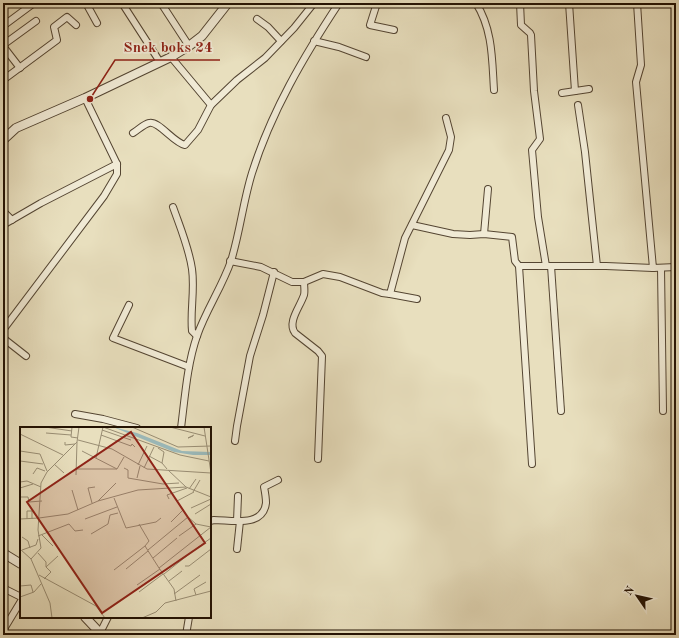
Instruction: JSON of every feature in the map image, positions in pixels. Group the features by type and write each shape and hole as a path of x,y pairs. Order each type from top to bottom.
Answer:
{"street":[{"path":"3,26 34,3"},
{"path":"86,3 97,23"},
{"path":"122,3 160,62"},
{"path":"161,3 190,46"},
{"path":"3,140 16,128 85,98 171,57 190,46 202,36 228,3"},
{"path":"133,133 152,122 162,128 175,141 186,146 198,130 211,105 237,80 265,58 294,28 314,3"},
{"path":"181,427 189,367 197,336 230,262 248,187 265,138 292,80 314,41 339,3"},
{"path":"377,3 370,26 394,30"},
{"path":"476,3 487,26 491,40 494,90"},
{"path":"520,3 521,25 530,33 531,36 534,91 540,139 532,150 538,217 549,266 561,411"},
{"path":"569,3 575,91"},
{"path":"637,3 641,65 636,82 653,268"},
{"path":"3,80 57,40 54,27 58,23 67,17 76,25"},
{"path":"257,19 272,31 281,41"},
{"path":"20,68 3,46 36,21"},
{"path":"314,41 339,47 366,57"},
{"path":"171,57 211,105"},
{"path":"562,93 588,89"},
{"path":"3,330 104,196 117,174 117,164 85,98"},
{"path":"578,105 585,152 597,266"},
{"path":"390,294 406,238 449,150 452,137 446,118"},
{"path":"3,225 41,203 117,164"},
{"path":"484,234 488,189"},
{"path":"174,207 192,269 192,300 190,314 192,331 197,336"},
{"path":"3,212 12,220"},
{"path":"412,225 454,234 512,236 515,261 519,266 532,464"},
{"path":"230,262 261,267 292,282 304,282 323,274 340,277 382,294 417,299"},
{"path":"519,266 676,268"},
{"path":"661,268 663,411"},
{"path":"235,441 250,356 263,315 274,272"},
{"path":"304,282 304,294 292,326 295,333 318,351 322,356 318,459"},
{"path":"129,305 113,338 189,367"},
{"path":"3,338 26,356"},
{"path":"75,414 103,419 133,427"},
{"path":"211,521 252,520 260,514 265,506 266,501 264,487 278,480"},
{"path":"237,548 238,496"},
{"path":"3,553 20,563"},
{"path":"3,588 20,596"},
{"path":"3,629 20,603"},
{"path":"86,618 102,635 108,618"},
{"path":"186,635 189,618"}],"place":[{"name":"Snek boks 24","path":"90,99"}]}
